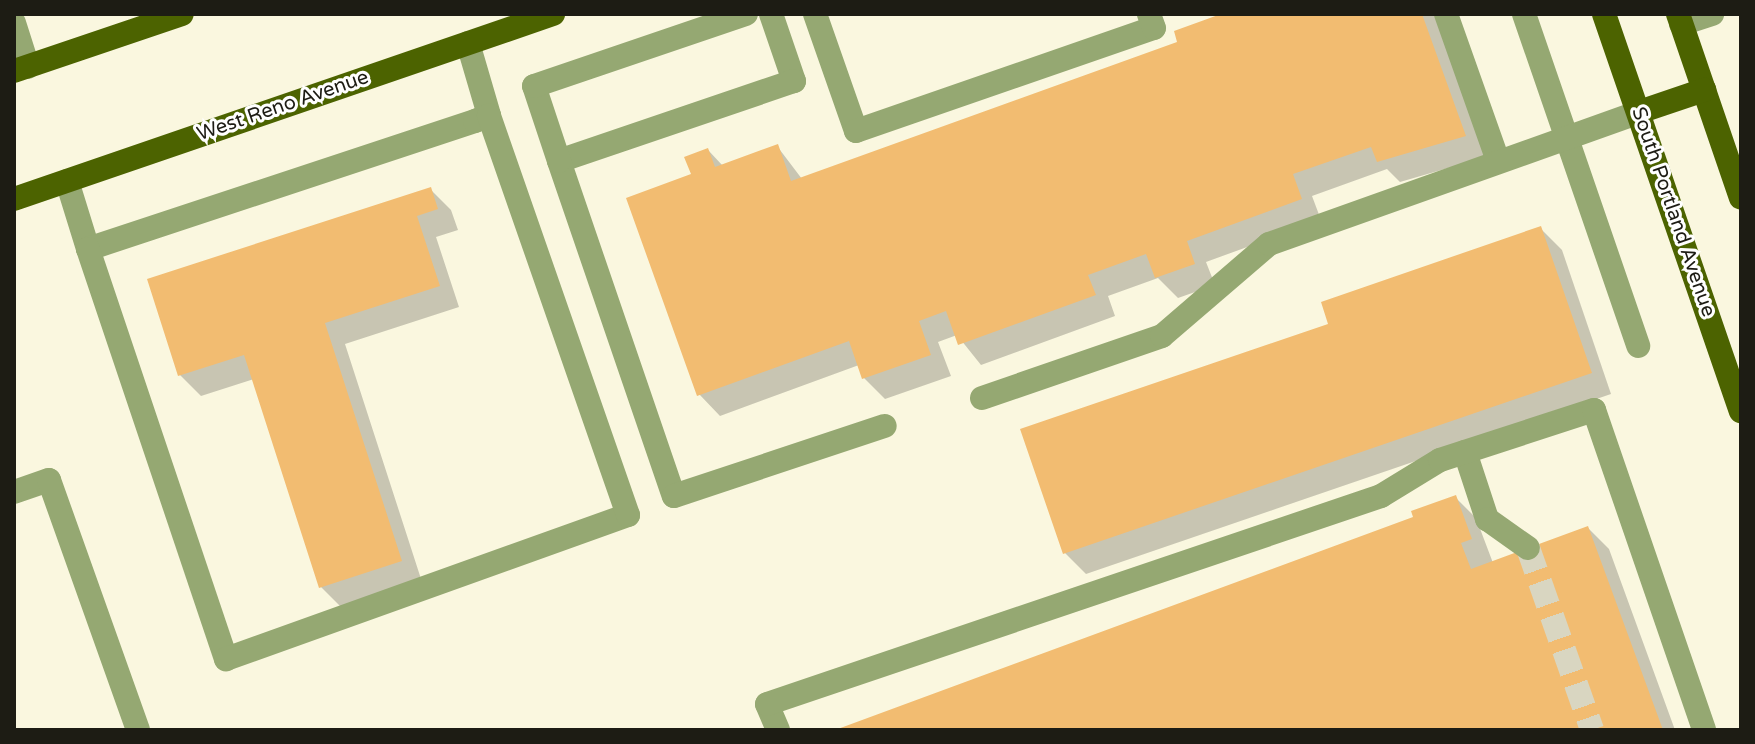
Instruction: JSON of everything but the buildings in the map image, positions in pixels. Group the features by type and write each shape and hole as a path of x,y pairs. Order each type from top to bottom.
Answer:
{"main road":[{"path":"21,69 182,14"},
{"name":"West Reno Avenue","path":"14,199 553,14"},
{"name":"South Portland Avenue","path":"1604,14 1730,344 1741,411"},
{"path":"1680,19 1741,198"},
{"path":"1639,112 1704,90"}],"lane":[{"path":"746,14 534,86 559,161 674,496 885,426"},
{"path":"559,161 794,81 771,14"},
{"path":"815,14 856,131 1154,28 1149,14"},
{"path":"1446,14 1498,161"},
{"path":"1524,14 1638,346"},
{"path":"1680,19 1712,14"},
{"path":"14,23 21,69"},
{"path":"67,181 226,659 628,515 489,115 468,43"},
{"path":"982,398 1162,336 1269,244 1639,112"},
{"path":"88,249 489,115"},
{"path":"778,730 767,704 1381,496 1440,460 1594,410 1704,730"},
{"path":"1465,452 1487,519 1528,548"},
{"path":"14,492 49,480 138,730"}],"tunnel":[{"path":"1528,548 1592,730"}]}
